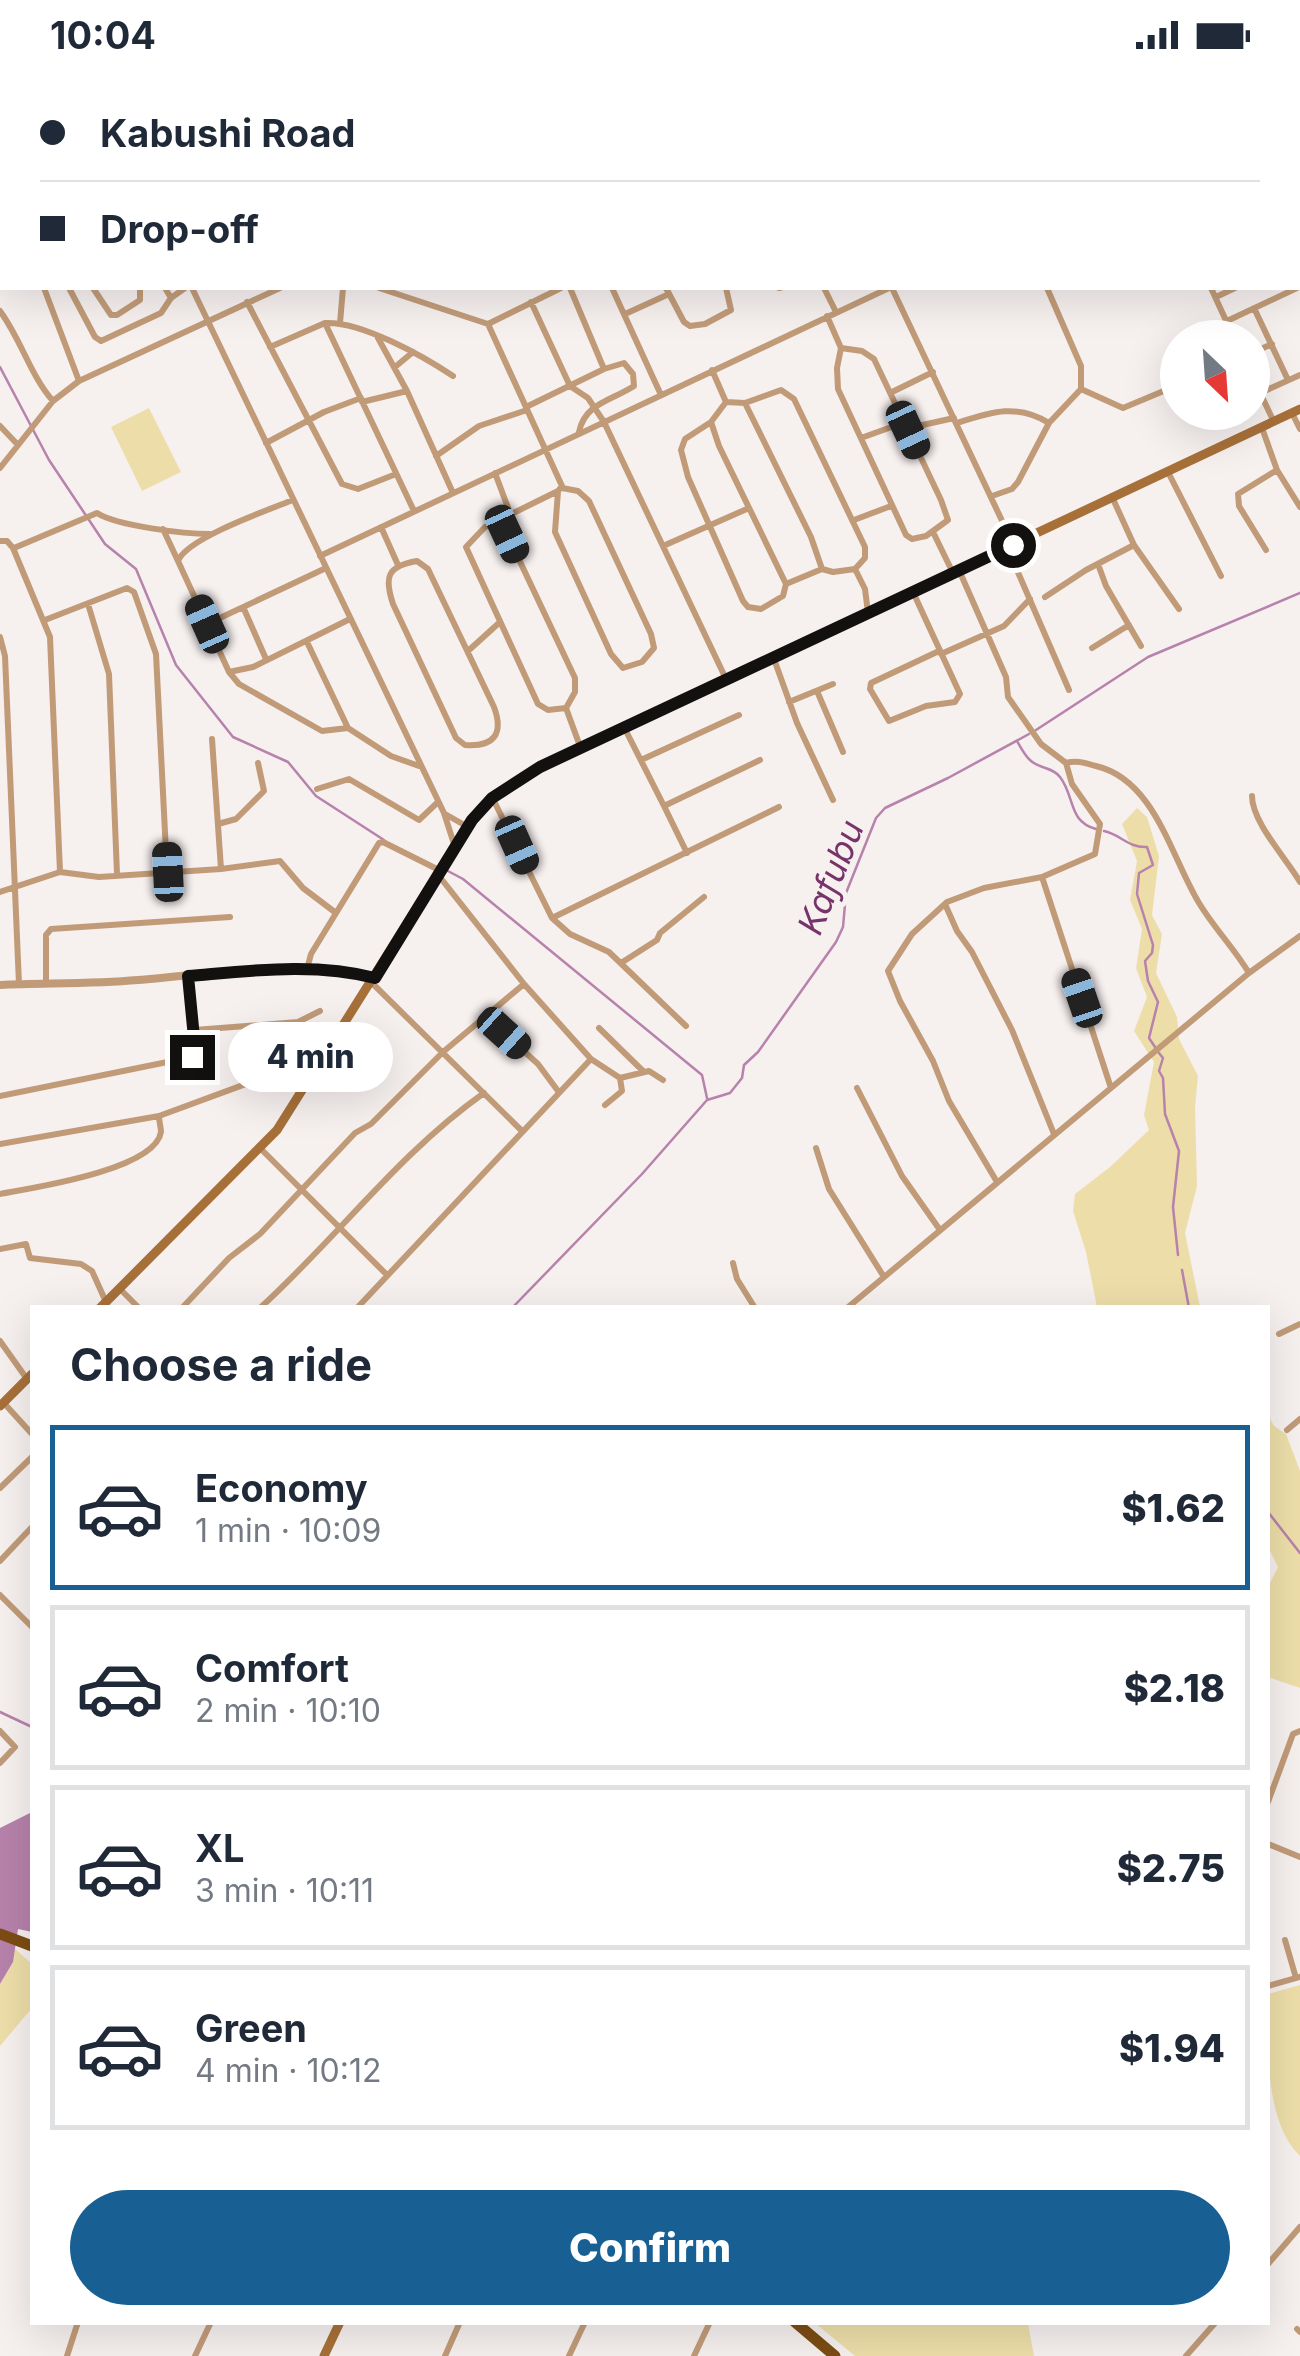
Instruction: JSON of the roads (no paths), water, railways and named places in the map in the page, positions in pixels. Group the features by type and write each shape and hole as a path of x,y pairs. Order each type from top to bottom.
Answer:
{"highway":[{"path":"0,1934 30,1945"},
{"path":"799,2325 835,2356"}],"main road":[{"path":"1270,424 1296,412"},
{"path":"102,1304 260,1148 303,1090 468,827 492,798 521,777 1258,430"},
{"path":"2,1404 30,1377"},
{"path":"324,2356 339,2325"}],"street":[{"path":"45,290 78,382"},
{"path":"70,290 95,337 101,341 161,313 171,298 185,290"},
{"path":"94,290 111,316 140,300 140,290"},
{"path":"166,290 171,298"},
{"path":"190,290 444,814 455,850"},
{"path":"0,468 53,401 78,382 272,290"},
{"path":"340,323 342,290"},
{"path":"386,290 488,324 557,290"},
{"path":"571,290 604,369"},
{"path":"613,290 661,394"},
{"path":"624,314 668,291 684,322 697,326 731,310 726,290"},
{"path":"825,290 836,312"},
{"path":"320,556 886,290"},
{"path":"891,290 992,496 1030,599 1070,690"},
{"path":"992,496 1012,489 1018,482 1049,423 1080,389 1080,366 1048,290"},
{"path":"1212,290 1227,320"},
{"path":"1216,297 1231,290"},
{"path":"1229,320 1294,290"},
{"path":"248,302 338,479 346,486 364,488 396,474"},
{"path":"531,302 570,386 594,406 604,422 726,680"},
{"path":"1254,308 1288,380"},
{"path":"0,311 53,401"},
{"path":"827,316 842,348 838,388 906,535 912,539 933,532 944,525 947,514 906,425 871,355 842,348"},
{"path":"324,323 414,512"},
{"path":"270,347 324,323 340,323 414,352 453,376"},
{"path":"488,324 546,449 560,490 555,532 611,654 622,668 635,666 654,648 590,501 578,490 560,490 506,514 474,536 466,548 538,704 548,710 566,708"},
{"path":"378,338 407,391 453,493"},
{"path":"394,367 414,352"},
{"path":"436,456 479,426 624,363 634,386 594,406 582,418 578,434"},
{"path":"712,370 726,402"},
{"path":"890,393 932,372"},
{"path":"1270,388 1300,375"},
{"path":"1080,389 1123,408 1160,393"},
{"path":"266,443 307,421 362,400 407,391"},
{"path":"726,402 745,403 774,391 788,392 865,547 865,558 855,570 822,569 786,584"},
{"path":"711,422 786,584 783,596 767,606 748,607 709,527 681,450 685,439 711,422 726,402"},
{"path":"745,403 811,537 822,569"},
{"path":"860,438 897,425 956,421 1006,409 1049,423"},
{"path":"1296,412 1300,429"},
{"path":"1270,414 1274,422"},
{"path":"0,426 18,445"},
{"path":"1263,430 1277,470 1300,507"},
{"path":"1266,550 1239,506 1238,494 1277,470"},
{"path":"1168,472 1220,576"},
{"path":"496,474 507,534 575,678 575,692 566,708 581,749"},
{"path":"1112,499 1134,545 1179,609"},
{"path":"178,561 184,550 293,500"},
{"path":"854,520 892,506"},
{"path":"662,546 749,508"},
{"path":"14,548 98,513 116,522 182,534 216,534"},
{"path":"380,527 398,565"},
{"path":"162,528 229,672 239,684 322,731 348,728"},
{"path":"933,532 988,634 1006,677 1008,698 1040,742 1066,763 1072,784 1100,824 1099,846 1087,860 1042,877 984,888 946,904 912,934 889,968 888,977 952,1106 997,1182"},
{"path":"0,541 14,548 45,620 54,665 60,872"},
{"path":"1045,597 1134,545"},
{"path":"417,560 425,564 500,726 490,740 471,746 460,742 450,728 387,586 398,565 417,560"},
{"path":"1098,564 1141,646"},
{"path":"207,624 326,568"},
{"path":"855,570 865,590 868,613"},
{"path":"45,620 131,589 156,654 168,872"},
{"path":"913,592 940,652 958,690 959,698 952,704 926,706 889,721 870,690 870,682 940,652 988,634 1004,626 1030,599"},
{"path":"88,604 110,674 116,874"},
{"path":"244,609 266,659"},
{"path":"229,672 242,671 350,619"},
{"path":"468,651 500,622"},
{"path":"1092,648 1129,625"},
{"path":"0,637 6,656 3,707 19,984"},
{"path":"307,642 348,728 391,756 420,766"},
{"path":"774,658 789,702 833,800"},
{"path":"789,702 834,684"},
{"path":"817,691 843,752"},
{"path":"642,760 739,715"},
{"path":"624,729 687,853"},
{"path":"212,739 221,869"},
{"path":"664,806 760,760"},
{"path":"1066,763 1075,760 1108,769 1142,798 1168,838 1201,907 1248,973"},
{"path":"218,824 236,820 264,791 258,763"},
{"path":"316,788 348,779 419,820 438,802"},
{"path":"1252,796 1267,834 1300,882"},
{"path":"492,798 552,918 570,934 609,952 686,1026"},
{"path":"552,918 779,807"},
{"path":"444,814 468,827"},
{"path":"307,969 311,954 383,842 443,871 524,984 590,1059 620,1078 622,1091 605,1105"},
{"path":"0,892 60,872 81,876 284,863 303,888 336,913"},
{"path":"1042,877 1111,1088"},
{"path":"621,963 657,940 660,933 704,896"},
{"path":"946,904 956,931 972,952 1017,1039 1054,1134"},
{"path":"46,984 46,936 52,929 230,917"},
{"path":"850,1305 1248,973 1300,936"},
{"path":"0,985 339,970 374,980 522,1130"},
{"path":"0,1096 187,1060 195,1054 188,976"},
{"path":"185,1305 229,1258 260,1234 344,1144 372,1124 443,1052 524,984"},
{"path":"194,1030 298,1022 320,1011"},
{"path":"486,1016 538,1064 558,1091"},
{"path":"599,1028 643,1071"},
{"path":"360,1305 590,1059"},
{"path":"620,1078 643,1071 653,1072 663,1080"},
{"path":"0,1144 159,1116 262,1078 303,1090"},
{"path":"857,1088 902,1176 940,1230"},
{"path":"263,1305 403,1160 484,1092"},
{"path":"0,1194 99,1174 137,1158 160,1136 159,1116"},
{"path":"260,1148 387,1275"},
{"path":"816,1148 829,1189 884,1276"},
{"path":"0,1249 26,1244 30,1258 81,1264 92,1272 102,1304"},
{"path":"734,1263 737,1278 753,1305"},
{"path":"119,1288 136,1305"},
{"path":"1279,1334 1300,1324"},
{"path":"0,1341 30,1377"},
{"path":"2,1404 30,1432"},
{"path":"1287,1430 1300,1420"},
{"path":"0,1488 30,1458"},
{"path":"0,1562 30,1529"},
{"path":"0,1595 30,1625"},
{"path":"22,1616 30,1608"},
{"path":"0,1730 14,1747 0,1764"},
{"path":"1270,1796 1286,1747 1298,1731"},
{"path":"1270,1845 1300,1857"},
{"path":"1270,1985 1298,1977 1286,1940"},
{"path":"1270,2262 1300,2226"},
{"path":"68,2356 77,2325"},
{"path":"195,2356 210,2325"},
{"path":"445,2356 459,2325"},
{"path":"569,2356 584,2325"},
{"path":"694,2356 709,2325"},
{"path":"1186,2356 1213,2325"}],"waterway":[{"path":"0,367 49,460 105,544 136,569 176,665 233,737 288,762 316,796 384,840"},
{"name":"Kafubu","path":"1036,730 1148,657 1300,593"},
{"name":"Kafubu","path":"515,1305 642,1174 707,1100 730,1093 742,1078 744,1065 758,1052 836,942 843,927 846,893 876,818 885,808 1029,734"},
{"path":"1017,741 1031,761 1057,774 1076,814 1096,829"},
{"path":"1104,831 1147,847 1153,865 1139,873 1137,894 1153,945 1145,961 1148,981 1158,1002 1149,1038 1155,1047"},
{"path":"446,870 463,879 702,1075 707,1098"},
{"path":"1159,1053 1163,1058 1159,1071 1165,1114 1179,1151 1173,1207 1178,1255"},
{"path":"1182,1270 1188,1305"},
{"path":"1270,1515 1300,1553"},
{"path":"0,1712 30,1726"}]}
